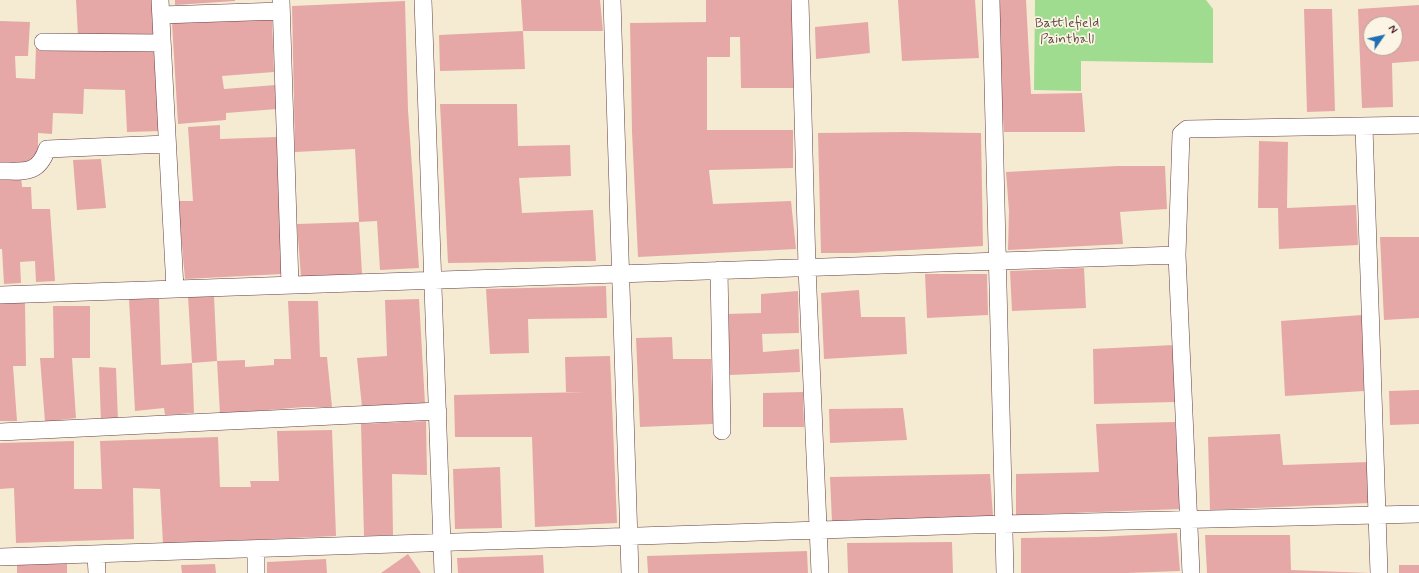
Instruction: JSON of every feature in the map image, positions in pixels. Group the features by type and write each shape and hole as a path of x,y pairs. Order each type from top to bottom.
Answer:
{"street":[{"path":"423,0 443,573"},
{"path":"612,0 630,573"},
{"path":"800,0 807,267 820,573"},
{"path":"991,0 1005,573"},
{"path":"175,289 160,8 281,5 290,285"},
{"path":"43,42 162,43"},
{"path":"1191,573 1190,518 1177,255 1180,134 1187,129 1419,125"},
{"path":"1364,127 1379,573"},
{"path":"0,171 25,171 36,168 43,160 47,149 167,144"},
{"path":"0,295 1177,255"},
{"path":"719,270 722,431"},
{"path":"0,432 438,411"},
{"path":"0,557 256,550 443,542 1190,518 1419,514"},
{"path":"256,550 256,573"},
{"path":"96,555 97,573"}],"green space":[{"name":"Battlefield Paintball","path":"1035,0 1206,0 1213,9 1213,63 1081,61 1081,91 1034,90"}],"building":[{"path":"76,0 154,0 156,35 78,36"},
{"path":"175,0 235,0 235,1 175,5"},
{"path":"521,0 600,0 603,31 523,31"},
{"path":"706,0 793,0 794,88 741,88 740,37 730,37 730,57 707,57 707,130 793,130 793,168 709,170 713,204 791,201 796,249 638,257 632,132 630,23 706,22"},
{"path":"898,0 975,0 979,58 902,61"},
{"path":"999,0 1026,0 1031,94 1082,93 1085,132 1004,132 1001,95"},
{"path":"405,1 408,110 419,268 380,270 377,221 359,222 355,149 295,152 292,6"},
{"path":"1419,5 1419,61 1392,63 1393,107 1362,108 1358,9"},
{"path":"1304,9 1332,9 1335,111 1307,112"},
{"path":"272,18 274,72 222,76 224,89 276,85 277,109 226,113 226,120 178,124 172,23"},
{"path":"0,21 30,22 28,56 15,56 16,78 35,79 36,45 158,46 162,131 127,132 125,90 84,89 83,114 53,113 52,134 38,133 38,163 0,163"},
{"path":"868,22 870,53 816,59 815,27"},
{"path":"523,31 525,69 440,71 439,35"},
{"path":"440,104 517,104 518,146 570,145 571,176 519,178 522,213 593,210 596,261 448,263"},
{"path":"220,125 220,139 277,137 282,274 185,279 178,201 193,201 188,127"},
{"path":"818,133 981,133 983,246 856,253 821,253"},
{"path":"1259,141 1288,142 1287,208 1356,205 1358,245 1279,249 1278,208 1258,208"},
{"path":"101,159 106,208 77,210 73,160"},
{"path":"1117,166 1165,166 1167,209 1120,212 1123,244 1008,250 1009,211 1006,172"},
{"path":"21,174 22,187 31,187 32,209 50,209 55,281 36,282 35,261 20,262 21,283 4,284 2,249 0,249 0,175"},
{"path":"359,222 362,274 301,277 297,224"},
{"path":"1380,237 1419,237 1419,318 1384,320"},
{"path":"1084,268 1086,308 1012,311 1010,271"},
{"path":"925,274 987,274 988,315 927,318"},
{"path":"606,286 607,318 528,319 529,353 490,354 486,289"},
{"path":"859,290 861,317 905,317 907,354 824,359 821,293"},
{"path":"798,291 799,333 762,334 763,352 799,349 800,372 730,375 726,314 761,313 761,294"},
{"path":"188,296 214,296 217,361 192,363"},
{"path":"129,299 159,299 161,365 192,363 194,413 165,415 164,408 135,411"},
{"path":"419,299 425,404 362,407 357,358 387,356 385,300"},
{"path":"288,301 318,301 320,357 327,357 332,407 304,407 220,414 217,361 245,360 245,367 274,365 274,359 291,359"},
{"path":"0,303 25,303 26,366 13,366 17,421 0,421"},
{"path":"53,306 90,306 90,358 72,358 76,418 45,422 40,358 54,358"},
{"path":"1362,315 1364,391 1285,396 1281,321"},
{"path":"672,337 673,359 711,359 713,424 640,427 636,338"},
{"path":"1174,345 1175,402 1094,404 1093,349"},
{"path":"610,356 617,523 535,527 532,437 455,437 454,395 585,392 566,392 565,357"},
{"path":"99,367 116,368 118,421 101,422"},
{"path":"1419,390 1419,424 1390,425 1389,391"},
{"path":"803,392 804,427 763,427 763,393"},
{"path":"903,408 907,440 830,443 829,409"},
{"path":"426,421 427,475 392,474 393,535 364,536 361,424"},
{"path":"1175,422 1181,509 1016,515 1016,474 1099,472 1096,424"},
{"path":"332,430 336,536 163,544 160,489 133,488 134,539 16,543 14,488 0,489 0,443 74,441 74,489 102,489 100,441 218,437 220,487 251,487 250,481 279,481 277,431"},
{"path":"1280,434 1283,465 1369,462 1369,503 1210,510 1208,437"},
{"path":"500,467 502,528 455,529 453,469"},
{"path":"990,474 993,516 832,522 830,477"},
{"path":"1177,533 1180,571 1127,573 1021,573 1021,538 1096,537"},
{"path":"1205,535 1290,535 1291,570 1370,573 1207,573"},
{"path":"952,542 953,573 848,573 847,543"},
{"path":"807,551 808,573 648,573 647,556"},
{"path":"408,554 421,573 381,573"},
{"path":"543,555 544,573 458,573 457,558"},
{"path":"326,559 327,573 267,573 267,562"},
{"path":"17,563 67,563 67,573 17,573"},
{"path":"215,564 216,573 182,573 181,565"},
{"path":"1399,565 1419,565 1419,573 1399,573"}]}
